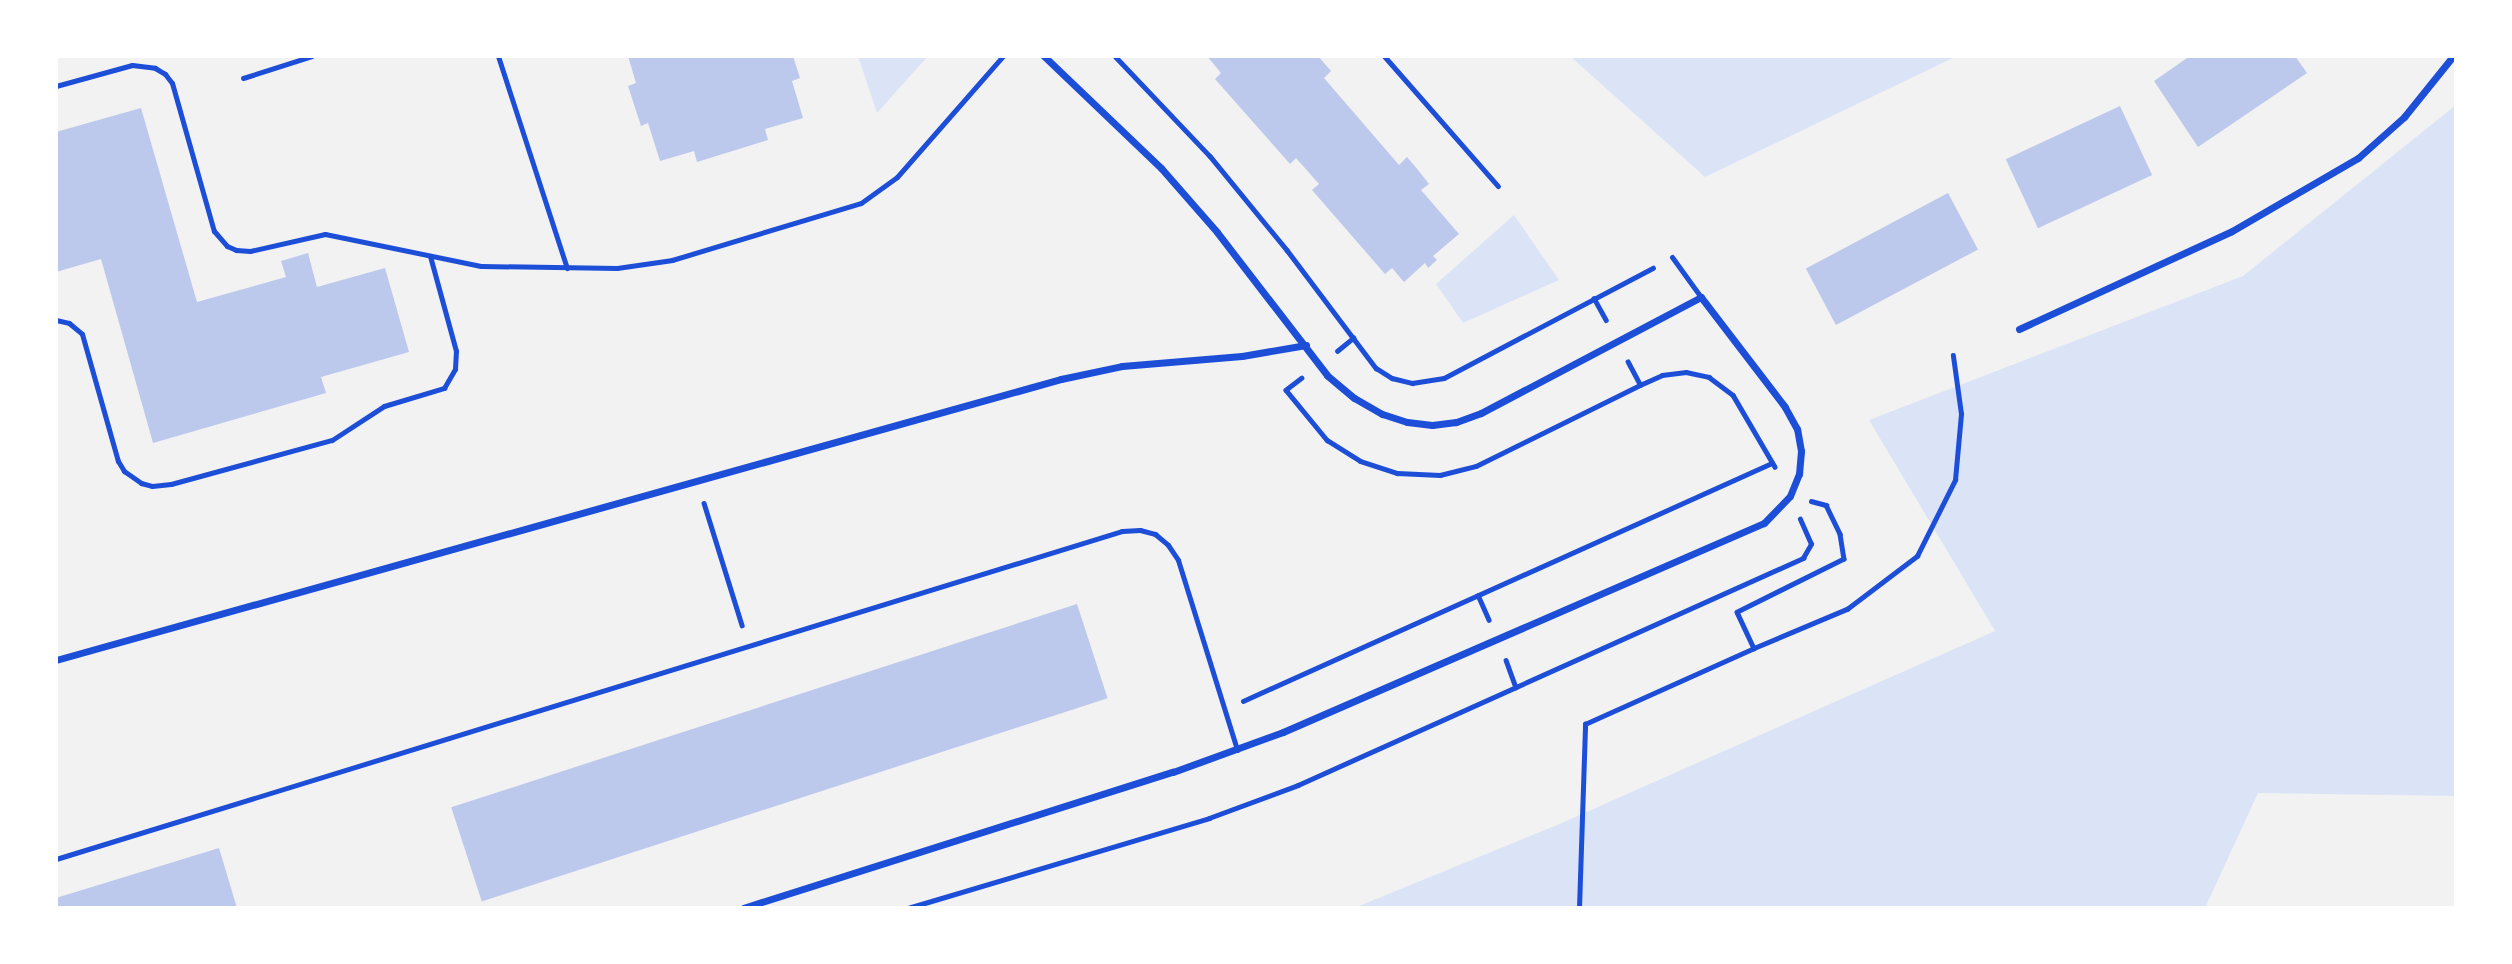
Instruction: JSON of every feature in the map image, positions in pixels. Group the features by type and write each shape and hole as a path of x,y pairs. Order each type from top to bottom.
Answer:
{"street":[{"path":"743,908 1237,750 1331,713 1764,523 1790,496 1799,474 1801,451 1797,429 1784,407 1702,297 1481,413 1432,425 1407,422 1382,414 1354,398 1327,375 1217,232 1161,168 1044,56"},
{"path":"2019,329 2232,231 2358,158 2404,117 2453,56"},
{"path":"56,660 1092,372 1163,361 1242,356 1306,345"}],"lane":[{"path":"243,78 312,56"},
{"path":"498,56 566,268"},
{"path":"56,86 132,65 155,68 164,74 172,83 214,230 227,246 250,251 325,234 481,266 566,268 650,265 861,203 897,177 1003,56"},
{"path":"1384,56 1498,186"},
{"path":"56,320 69,323 82,334 118,461 124,471 141,483 152,486 171,484 332,439 384,405 444,388 455,369 456,351 430,256"},
{"path":"1672,257 1702,297"},
{"path":"56,859 1122,531 1140,530 1155,534 1168,545 1178,560 1237,750"}],"path":[{"path":"1115,56 1210,156 1287,250 1376,368 1392,378 1412,383 1444,378 1672,257"},
{"path":"1579,908 1585,724 1847,609 1917,555 1955,480 1961,414 1954,356"},
{"path":"908,908 1209,818 1298,785 1803,558 1811,544 1790,496 1733,395 1709,377 1686,372 1662,375 1640,385"},
{"path":"1224,709 1772,463"},
{"path":"697,481 749,646"},
{"path":"1754,649 1737,612 1844,559 1840,534 1826,505 1790,496"}],"shaded area":[{"path":"858,56 928,56 877,113"},
{"path":"1570,56 1957,56 1705,177"},
{"path":"2456,105 2456,796 2258,793 2205,908 1354,908 1557,825 1995,631 1869,420 2243,276"},
{"path":"1514,215 1559,280 1463,323 1436,284"}],"building":[{"path":"628,56 793,56 800,78 792,81 803,118 765,129 768,140 697,162 694,151 660,161 648,123 641,126 628,86 636,83"},
{"path":"1207,56 1318,56 1331,71 1324,78 1399,165 1407,157 1429,184 1421,190 1459,234 1433,256 1437,260 1428,268 1425,263 1404,282 1392,268 1385,274 1312,190 1319,184 1296,158 1290,164 1215,79 1221,73"},
{"path":"2190,56 2295,56 2307,73 2198,147 2154,81"},
{"path":"2120,106 2152,175 2038,228 2006,159"},
{"path":"141,108 197,302 286,277 281,261 308,253 317,287 385,268 409,352 321,377 326,393 153,443 101,259 56,272 56,132"},
{"path":"1948,193 1978,250 1836,325 1806,269"},
{"path":"1077,604 1108,698 482,901 451,807"},
{"path":"219,848 237,908 56,908 56,898"}]}
